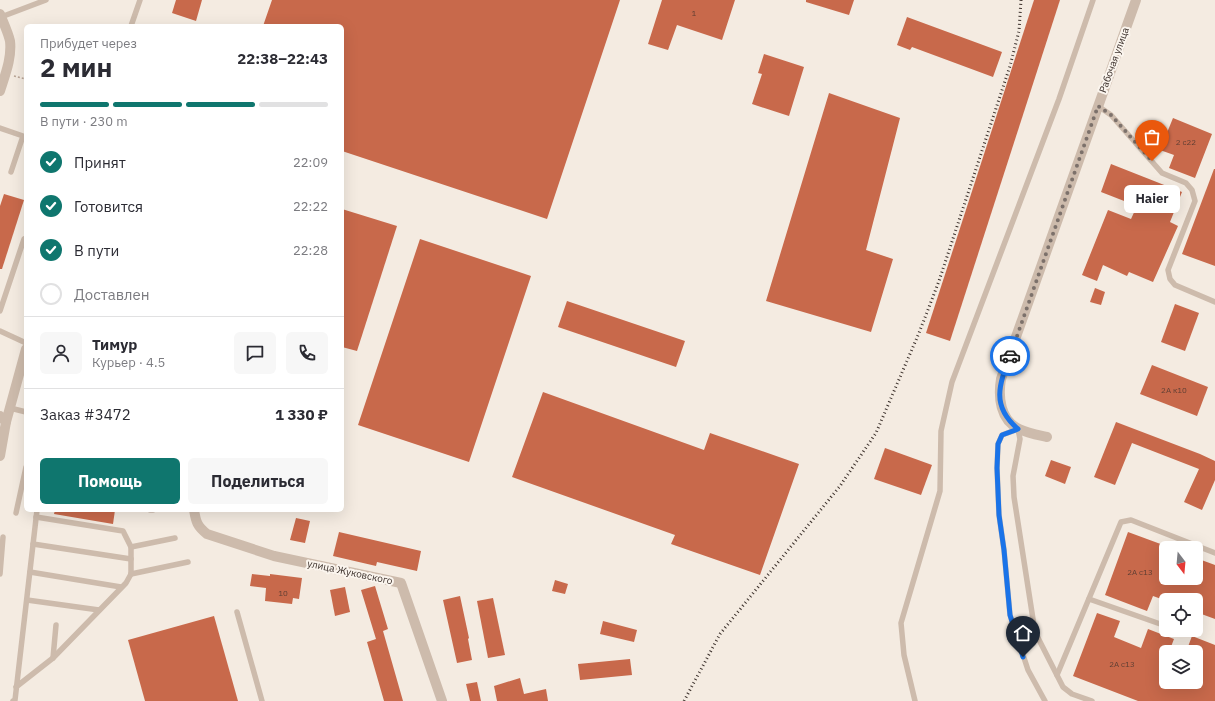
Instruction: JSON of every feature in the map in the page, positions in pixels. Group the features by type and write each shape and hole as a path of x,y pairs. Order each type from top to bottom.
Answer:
{"street":[{"name":"Рабочая улица","path":"1047,437 1018,429 1004,415 1001,406 1001,379 1136,0"},
{"path":"1,15 10,39 9,61 1,86"},
{"path":"0,456 3,419 10,408 24,356"},
{"name":"улица Жуковского","path":"194,512 199,528 208,534 274,556 401,583 442,701"}],"lane":[{"path":"1,15 46,0"},
{"path":"131,24 140,0"},
{"path":"915,701 904,655 901,623 940,491 941,431 952,382 1059,99 1092,0"},
{"path":"1098,106 1111,115 1162,173 1186,183 1192,190 1196,201 1168,270 1170,278 1175,285 1215,302"},
{"path":"0,128 23,136 11,172"},
{"path":"0,311 24,239"},
{"path":"0,331 24,342"},
{"path":"10,408 24,412"},
{"path":"1045,701 1028,670 1010,615 999,515 997,468 998,444 1002,435 1018,429 1020,439 1013,476 1014,496 1035,632 1063,687 1072,694 1092,701"},
{"path":"16,513 24,476"},
{"path":"13,701 15,700 37,512"},
{"path":"16,687 53,658 121,587 131,574 131,547 123,531 36,517"},
{"path":"1057,675 1121,522 1131,520 1215,552"},
{"path":"0,574 3,537"},
{"path":"131,547 176,538"},
{"path":"33,544 131,559"},
{"path":"131,574 188,562"},
{"path":"30,572 121,587"},
{"path":"1089,599 1159,624"},
{"path":"27,600 99,610"},
{"path":"237,612 262,701"},
{"path":"53,658 56,626"}],"building":[{"path":"176,0 202,0 196,21 172,13"},
{"path":"272,0 620,0 547,219 344,152 344,24 264,24"},
{"path":"662,0 735,0 722,40 677,25 668,50 648,44"},
{"path":"806,0 854,0 849,15 806,2"},
{"path":"1034,0 1060,0 950,341 926,333"},
{"path":"907,17 1002,52 993,77 912,47 910,50 897,45"},
{"path":"764,54 804,67 789,116 752,104 762,74 758,73"},
{"path":"829,93 900,118 866,250 893,259 871,332 766,301"},
{"path":"1173,118 1212,134 1195,178 1169,168 1174,155 1160,150"},
{"path":"1111,164 1182,192 1170,222 1178,226 1153,282 1129,272 1127,276 1103,265 1097,281 1082,275 1108,210 1131,219 1137,206 1101,192"},
{"path":"1215,169 1215,266 1182,254"},
{"path":"4,194 24,200 2,269 0,269 0,206"},
{"path":"344,210 397,226 357,351 344,348"},
{"path":"420,239 531,276 469,462 358,425"},
{"path":"1095,288 1105,292 1101,305 1090,302"},
{"path":"567,301 685,341 676,367 558,327"},
{"path":"1175,304 1199,313 1185,351 1161,342"},
{"path":"1152,365 1208,387 1197,416 1140,394"},
{"path":"543,392 704,450 710,433 799,464 760,575 671,544 675,535 512,477"},
{"path":"1116,422 1215,461 1215,480 1202,510 1184,502 1199,469 1132,443 1115,485 1094,477"},
{"path":"885,448 932,465 921,495 874,479"},
{"path":"1051,460 1071,467 1065,484 1045,476"},
{"path":"54,512 115,512 113,524 54,514"},
{"path":"296,518 310,521 305,543 290,540"},
{"path":"339,532 421,551 417,571 377,562 376,566 333,556"},
{"path":"1128,532 1159,543 1159,585 1203,585 1203,561 1215,565 1215,619 1203,615 1203,593 1159,593 1159,598 1153,596 1147,611 1105,595"},
{"path":"252,574 270,576 270,574 302,578 299,599 293,598 292,604 265,601 266,588 250,586"},
{"path":"555,580 568,584 565,594 552,591"},
{"path":"375,586 388,629 383,631 403,701 384,701 367,642 376,639 361,590"},
{"path":"345,587 350,612 335,616 330,590"},
{"path":"460,596 472,660 457,663 443,600"},
{"path":"493,598 505,655 488,658 477,601"},
{"path":"1097,613 1120,621 1114,637 1141,648 1148,629 1159,633 1159,637 1169,637 1174,639 1172,645 1159,645 1159,689 1203,689 1203,645 1189,645 1192,637 1195,637 1215,645 1215,701 1138,701 1073,676"},
{"path":"214,616 238,701 145,701 128,640"},
{"path":"603,621 637,630 634,642 600,634"},
{"path":"630,659 632,675 580,680 578,664"},
{"path":"520,678 524,694 546,689 548,701 497,701 494,686"},
{"path":"477,682 481,701 470,701 466,684"}],"railway":[{"path":"684,701 720,634 840,486 876,433 919,333 939,281 1010,66 1019,31 1021,0"}],"way so far":[{"path":"1010,356 1098,106 1111,115 1152,161"}],"place":[{"name":"Haier","path":"1152,161"}],"route":[{"path":"1010,356 1001,379 1000,397 1004,415 1018,429 1002,435 998,444 997,468 999,515 1010,615 1023,657"}]}
